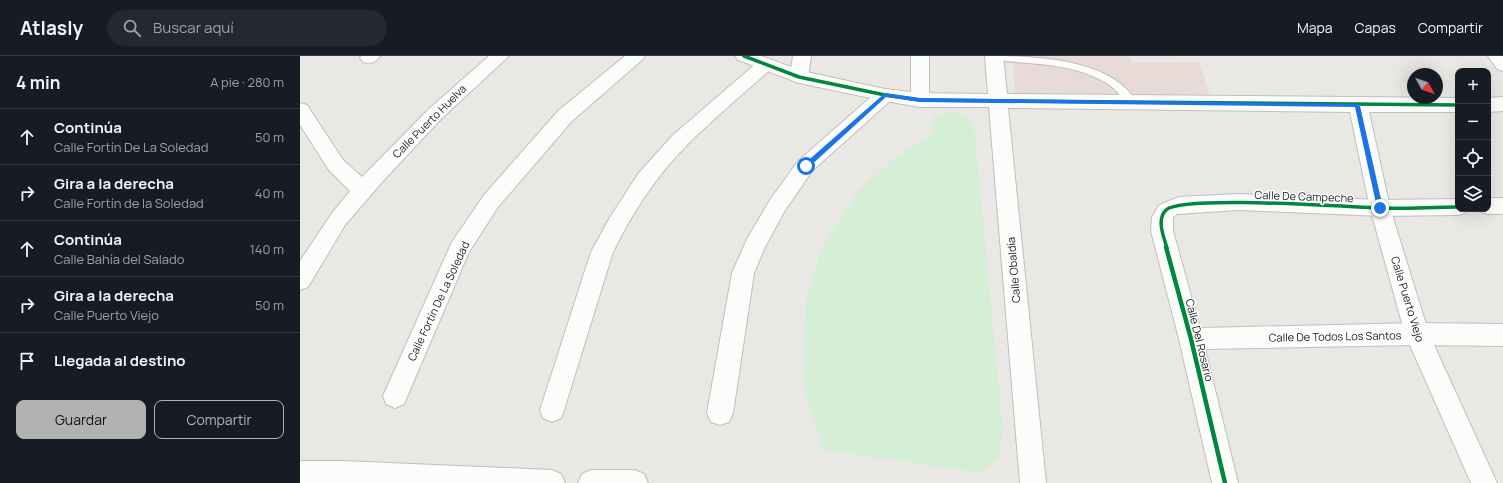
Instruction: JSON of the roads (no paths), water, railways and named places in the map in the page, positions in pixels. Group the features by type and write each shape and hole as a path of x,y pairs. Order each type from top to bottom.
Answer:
{"street":[{"name":"Calle Puerto Huelva","path":"300,280 337,222 362,190 422,126 470,80 500,56"},
{"name":"Calle Fortín De La Soledad","path":"395,396 460,248 491,201 565,116 636,56"},
{"path":"744,56 799,77 885,95 920,100 1131,101 1358,106 1455,105"},
{"path":"799,77 802,56"},
{"path":"920,56 920,100"},
{"name":"Calle Obaldía","path":"994,56 1032,483"},
{"path":"1497,56 1503,65"},
{"path":"552,410 602,252 616,225 645,180 680,140 765,65"},
{"path":"720,413 743,273 755,245 777,206 806,166 885,95"},
{"path":"1491,105 1503,104"},
{"name":"Calle Puerto Viejo","path":"1358,106 1380,208 1417,334 1484,483"},
{"path":"300,110 336,166 362,190"},
{"name":"Calle De Campeche","path":"1172,206 1238,202 1380,208 1455,207"},
{"name":"Calle Del Rosario","path":"1172,206 1166,210 1161,221 1225,483"},
{"path":"1491,206 1503,206"},
{"name":"Calle De Todos Los Santos","path":"1191,339 1417,334 1503,335"},
{"path":"300,474 341,478 552,483"},
{"path":"590,483 635,483"}],"lane":[{"path":"994,56 1046,62 1084,70 1112,82 1131,101"}]}
